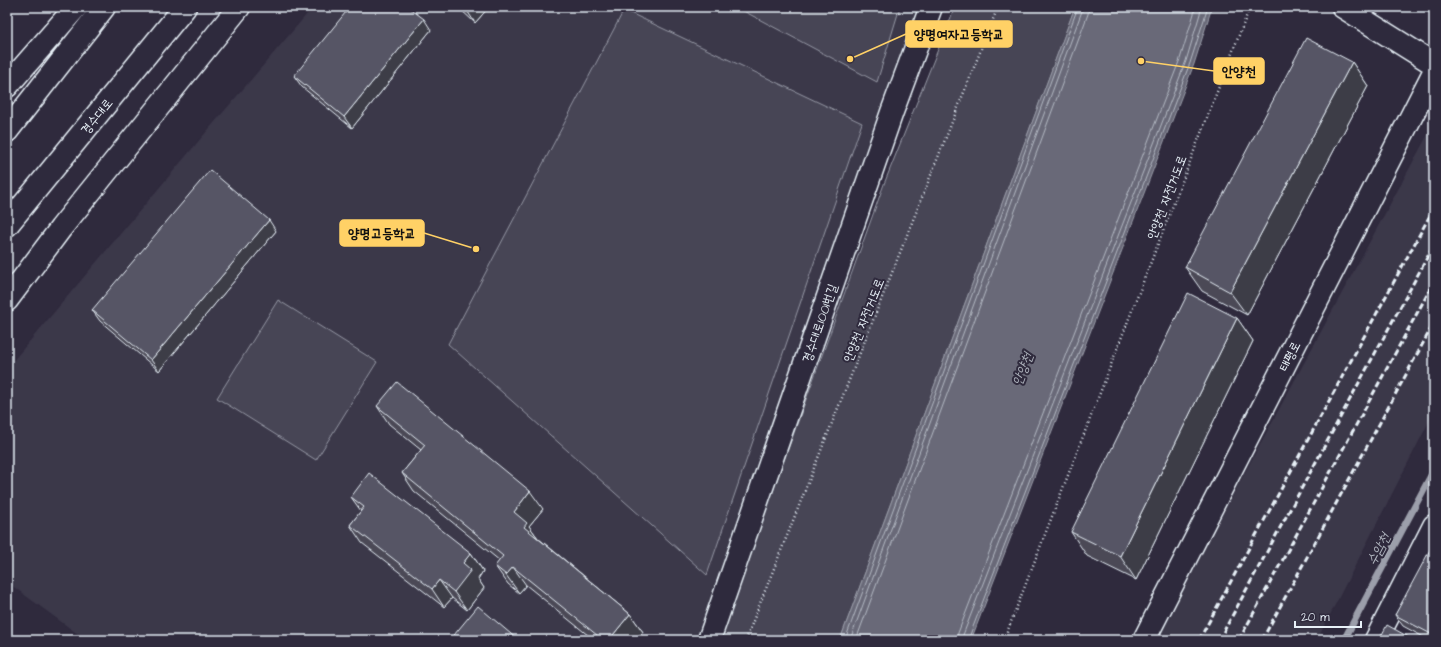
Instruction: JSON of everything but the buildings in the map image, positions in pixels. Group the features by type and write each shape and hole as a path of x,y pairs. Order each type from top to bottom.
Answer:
{"street":[{"path":"7,86 76,7"},
{"path":"7,131 104,7"},
{"name":"경수대로","path":"7,225 186,7"},
{"path":"7,300 66,222 239,7"},
{"name":"경수대로1001번길","path":"708,640 892,112 931,7"},
{"path":"1343,7 1434,64"},
{"name":"태평로","path":"1144,640 1434,72"},
{"path":"1376,640 1431,537"}],"path":[{"name":"안양천 자전거도로","path":"746,640 998,7"},
{"name":"안양천 자전거도로","path":"1004,640 1250,7"}],"shaded area":[{"path":"313,7 931,7 709,640 86,640 7,582 7,368"},
{"path":"736,7 900,7 877,82"},
{"path":"955,7 1075,7 840,640 719,640 884,184"},
{"path":"624,10 862,123 707,575 448,344"},
{"path":"1434,123 1434,412 1317,640 1154,640"},
{"path":"278,300 377,362 316,460 217,398"}],"water":[{"path":"1075,7 1212,7 1194,64 971,640 840,640"}],"waterway":[{"name":"수암천","path":"1344,640 1434,470"}],"railway":[{"path":"1199,640 1434,208"},
{"path":"1219,640 1434,245"},
{"path":"1239,640 1434,282"},
{"path":"1262,640 1434,323"}],"place":[{"name":"양명여자고등학교","path":"850,59"},
{"name":"안양천","path":"1141,61"},
{"name":"양명고등학교","path":"476,249"}]}
